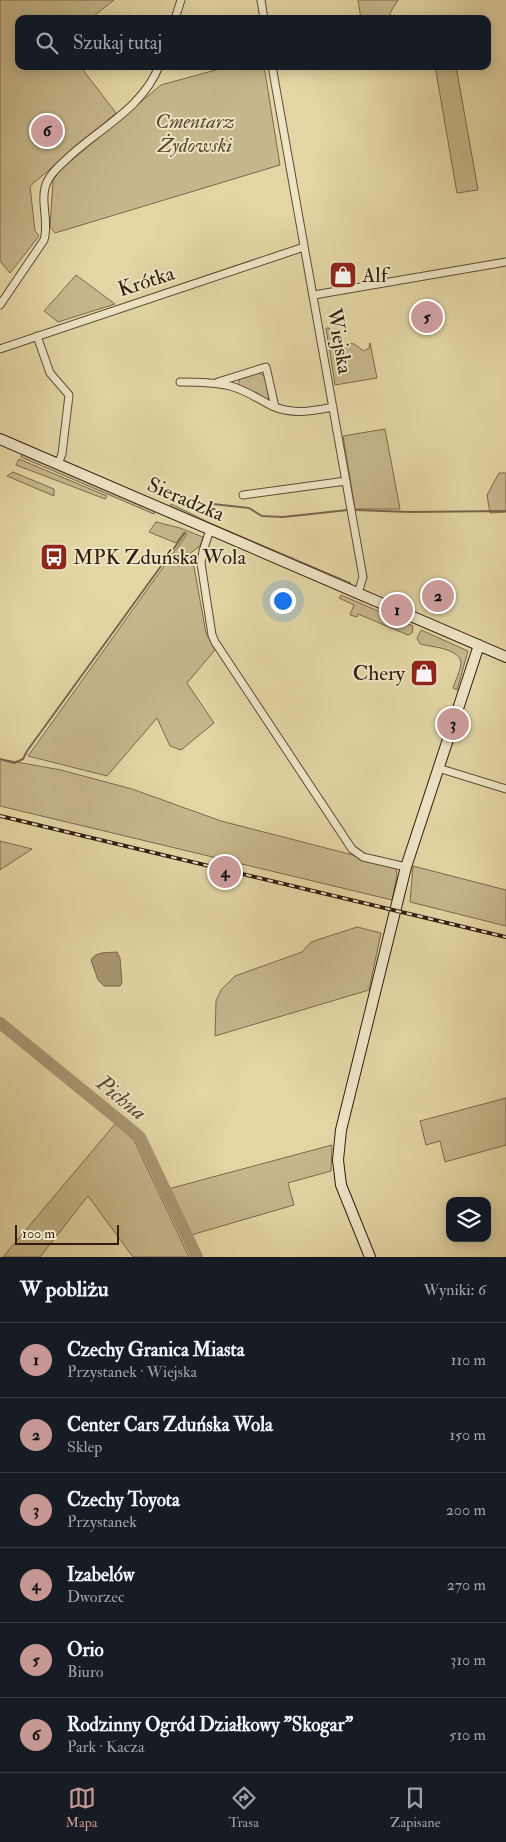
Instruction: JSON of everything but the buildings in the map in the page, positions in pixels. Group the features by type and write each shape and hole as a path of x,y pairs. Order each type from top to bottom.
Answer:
{"street":[{"path":"176,15 181,0"},
{"path":"261,0 263,15"},
{"path":"0,305 44,240 46,231 44,189 53,172 137,100 157,70"},
{"name":"Wiejska","path":"273,70 334,407 362,577 358,593"},
{"name":"Krótka","path":"0,349 304,247"},
{"path":"314,295 506,262"},
{"path":"38,336 50,373 69,395 62,454 58,464"},
{"path":"215,383 266,368 275,407"},
{"path":"180,382 215,383 246,391 275,407 293,412 334,407"},
{"name":"Sieradzka","path":"0,439 506,656"},
{"path":"243,495 346,481"},
{"path":"210,530 203,551 201,566 212,635 215,642 352,849 363,857 406,867"},
{"path":"370,1257 338,1173 341,1130 406,867 479,645"},
{"path":"438,768 506,789"}],"green space":[{"path":"0,0 114,0 95,15 15,15 15,70 83,70 116,113 30,186 35,231 39,236 10,273 0,261"},
{"path":"358,0 398,0 390,15 360,15"},
{"name":"Cmentarz Żydowski","path":"215,70 265,70 280,165 55,233 50,227 53,181 59,171 161,85"},
{"path":"436,70 457,70 478,190 457,193"},
{"path":"76,275 115,304 58,322 44,311"},
{"path":"326,328 329,328 334,349 340,349 347,343 354,344 364,351 369,348 370,343 377,378 335,385"},
{"path":"259,373 265,376 269,400 238,384 240,379"},
{"path":"385,429 400,509 355,509 343,436"},
{"path":"22,454 155,511 154,514 21,457"},
{"path":"19,459 107,496 105,499 16,465"},
{"path":"13,472 54,489 54,496 7,476"},
{"path":"499,473 506,473 506,512 490,513 487,495"},
{"path":"171,504 210,523 351,583 348,584 170,508"},
{"path":"156,522 180,528 203,537 200,546 189,554 189,559 194,567 206,633 215,650 187,683 214,723 181,750 170,746 157,718 107,776 28,756 187,534 184,532 176,543 149,532"},
{"path":"341,595 413,626 412,633 408,635 358,614 357,617 350,615 354,605 339,598"},
{"path":"421,630 468,651 457,690 453,688 461,664 460,659 451,651 420,644 417,638"},
{"path":"0,759 61,770 132,789 221,821 353,855 396,869 397,875 392,900 0,806"},
{"path":"0,841 32,849 0,870"},
{"path":"413,866 506,890 506,926 410,902"},
{"path":"357,927 381,933 369,990 215,1036 216,1001 221,990 235,976 302,952 311,942"},
{"path":"506,1098 506,1145 445,1162 440,1141 426,1145 420,1121"},
{"path":"115,1124 134,1140 189,1257 133,1257 88,1196 40,1257 3,1257"},
{"path":"332,1145 331,1171 288,1183 294,1205 191,1235 168,1189"}],"shaded area":[{"path":"117,952 120,958 122,983 120,986 104,986 98,980 91,960 99,954"}],"waterway":[{"path":"213,504 249,508 262,516 283,517 348,510"},
{"path":"355,510 410,512 506,511"},
{"path":"0,759 14,763 23,759 185,533"},
{"name":"Pichna","path":"0,1023 140,1137 197,1257"}],"railway":[{"path":"0,816 506,937"}],"place":[{"name":"Rodzinny Ogród Działkowy \"Skogar\"","path":"47,131"},
{"name":"Alf","path":"343,275"},
{"name":"Orio","path":"427,317"},
{"name":"MPK Zduńska Wola","path":"54,557"},
{"name":"Center Cars Zduńska Wola","path":"438,596"},
{"name":"Czechy Granica Miasta","path":"397,610"},
{"name":"Chery","path":"424,673"},
{"name":"Czechy Toyota","path":"453,724"},
{"name":"Izabelów","path":"225,872"}]}
